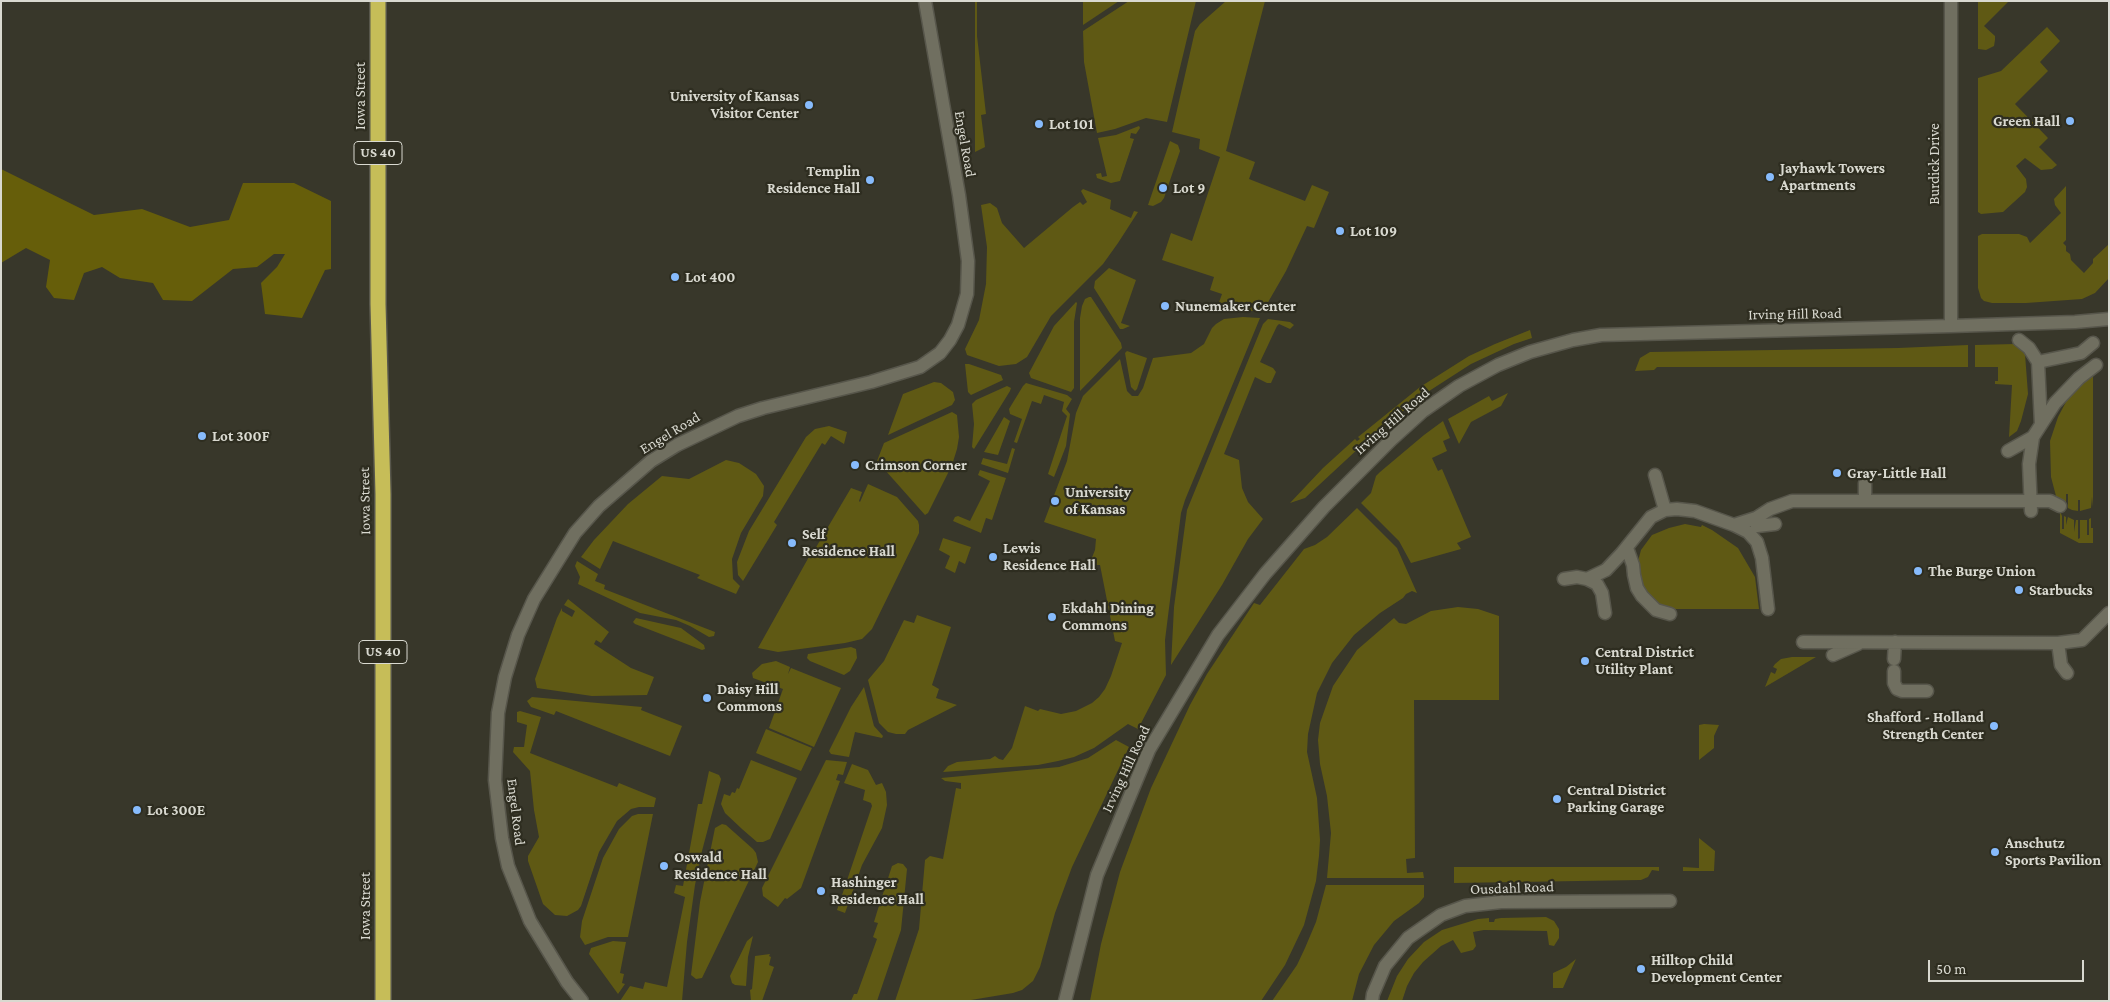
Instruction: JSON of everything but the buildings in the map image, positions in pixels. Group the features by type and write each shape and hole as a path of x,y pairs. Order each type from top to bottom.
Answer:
{"highway":[{"name":"Iowa Street","path":"378,1 378,304 383,494 383,1001"}],"street":[{"name":"Engel Road","path":"582,1001 566,982 530,921 508,866 502,838 495,780 497,722 505,677 518,635 534,599 575,533 599,506 651,462 677,444 738,416 763,408 871,382 920,367 940,352 950,340 958,325 967,294 968,261 959,195 925,1"},
{"name":"Burdick Drive","path":"1951,1 1951,326"},
{"name":"Irving Hill Road","path":"1065,1001 1097,875 1141,768 1149,750 1218,635 1265,574 1324,508 1391,440 1423,411 1460,386 1498,365 1535,351 1601,335 1951,326 2109,319"},
{"path":"2020,340 2030,348 2038,362 2041,424"},
{"path":"2038,362 2080,353 2093,342"},
{"path":"2031,506 2030,464 2033,437 2055,403 2079,378 2096,365"},
{"path":"2008,451 2033,437"},
{"path":"1655,475 1665,510"},
{"path":"1865,483 1865,501"},
{"path":"1768,610 1762,558 1757,542 1757,522 1770,509 1792,501 1865,501 2031,506 2050,501 2060,506"},
{"path":"1587,579 1609,566 1627,548 1651,517 1665,510 1695,511 1748,532 1757,542"},
{"path":"1734,525 1757,522 1775,524"},
{"path":"1627,548 1633,564 1637,588 1642,596 1656,610 1670,614"},
{"path":"1602,593 1609,566"},
{"path":"1564,579 1577,577 1597,584 1602,593 1605,613"},
{"path":"1803,642 2058,643 2082,640 2109,613"},
{"path":"1833,655 1863,642"},
{"path":"1895,642 1894,683 1897,689 1902,691 1927,691"},
{"path":"2058,643 2061,665 2067,673"},
{"name":"Ousdahl Road","path":"1372,1001 1385,966 1408,938 1441,915 1465,906 1500,902 1670,901"}],"shaded area":[{"path":"975,1 977,1 977,36 986,114 981,115 985,147 975,152"},
{"path":"1083,1 1119,1 1083,25"},
{"path":"1129,1 1196,1 1167,122 1146,118 1097,133 1084,62 1083,31"},
{"path":"1226,1 1265,1 1226,151 1255,162 1249,179 1305,201 1312,185 1329,192 1314,228 1307,226 1286,271 1263,311 1234,311 1218,305 1222,294 1210,290 1214,277 1162,260 1171,233 1192,241 1220,157 1199,149 1200,139 1172,132 1195,31 1200,24"},
{"path":"1978,1 2009,1 1984,26 1995,36 1994,46 1986,50 1978,49"},
{"path":"2047,27 2060,41 2040,62 2048,71 2015,104 2048,138 2039,147 2057,165 2052,169 2041,170 2025,158 2016,166 2026,179 2027,187 2025,192 2003,212 1981,214 1978,212 1978,78 2001,71"},
{"path":"1139,126 1140,128 1136,134 1131,133 1130,138 1134,139 1120,181 1111,183 1097,178 1096,174 1101,173 1102,177 1107,176 1098,138 1116,135"},
{"path":"1170,141 1178,145 1180,151 1164,198 1153,206 1148,205"},
{"path":"1,169 94,215 142,209 190,227 229,220 243,183 294,183 331,201 331,269 325,270 302,318 265,314 261,283 277,267 285,254 274,254 257,267 233,269 192,301 163,300 153,283 120,278 102,267 84,273 74,300 54,298 46,287 50,260 26,248 1,263"},
{"path":"2066,186 2066,240 2063,243 2066,246 2066,251 2070,254 2071,260 2084,273 2093,263 2093,259 2109,244 2109,278 2095,293 2082,299 2026,303 1992,303 1984,301 1978,288 1978,236 1982,234 2019,234 2027,237 2030,243 2061,213 2055,205 2054,199"},
{"path":"1083,189 1111,200 1110,209 1131,218 1134,211 1138,212 1118,243 1103,264 1051,316 1027,357 1016,364 999,366 967,355 965,349 979,320 986,284 987,247 981,205 990,203 997,208 1002,223 1024,248 1073,207 1080,202 1083,205 1087,202 1081,191"},
{"path":"1109,268 1136,280 1121,323 1130,326 1123,329 1120,329 1094,288 1095,281"},
{"path":"1091,297 1121,343 1122,348 1080,391 1080,318 1085,299"},
{"path":"1076,302 1074,322 1074,388 1071,392 1031,378 1029,373 1054,326"},
{"path":"1260,318 1181,513 1165,640 1166,675 1138,729 1128,724 1094,748 1074,757 1058,761 1038,765 943,772 948,766 957,762 990,759 995,756 1003,760 1012,748 1025,706 1038,711 1040,709 1061,714 1076,711 1099,697 1111,676 1122,643 1115,641 1100,565 1089,565 1095,550 1096,539 1044,522 1067,461 1076,413 1083,396 1120,359 1127,391 1132,396 1138,396 1143,388 1153,358 1191,353 1204,344 1216,324 1224,319"},
{"path":"1268,319 1290,322 1294,325 1290,329 1279,324 1277,326 1260,362 1273,368 1276,372 1271,383 1255,377 1224,454 1239,460 1242,488 1248,502 1263,519 1248,539 1222,585 1171,665 1174,607 1187,510 1263,324"},
{"path":"1530,330 1532,338 1514,344 1471,364 1426,393 1373,435 1305,498 1290,503 1323,468 1355,439 1357,441 1360,439 1358,437 1420,387 1469,356"},
{"path":"2015,344 2025,354 2028,394 2017,431 2009,437 2012,385 1995,384 1995,381 1998,381 1998,367 1975,367 1975,345"},
{"path":"1968,345 1968,367 1657,367 1654,370 1635,371 1640,358 1650,352"},
{"path":"1127,351 1147,358 1135,391 1131,387 1125,353"},
{"path":"965,364 1001,375 1003,380 971,395 968,392"},
{"path":"2093,373 2093,507 2092,497 2091,508 2080,511 2080,500 2078,500 2078,511 2068,508 2068,494 2066,494 2066,506 2056,496 2051,477 2050,441 2058,417 2067,400"},
{"path":"934,382 941,383 953,392 955,400 952,405 888,435 903,394"},
{"path":"1026,383 1067,395 1072,399 1066,409 1070,414 1066,446 1054,477 1048,474 1067,416 1062,411 1064,402 1044,395 1041,404 1032,401 1017,443 1014,442 1022,419 1010,414 1009,409"},
{"path":"1007,386 1011,388 1010,391 974,449 972,447 974,424 972,404 976,400"},
{"path":"1508,393 1501,406 1471,422 1459,444 1448,419 1489,396 1492,401"},
{"path":"952,412 957,415 959,437 957,449 952,465 928,513 925,515 877,461 884,443"},
{"path":"1004,417 1010,421 998,455 984,452"},
{"path":"1443,421 1450,438 1443,441 1447,451 1432,458 1438,471 1442,469 1471,537 1457,543 1461,549 1411,563 1399,541 1361,503 1371,493 1376,476 1380,472"},
{"path":"829,426 847,432 844,444 831,436 825,445 822,443 774,522 777,525 743,581 738,575 737,562 749,531 806,437 815,429"},
{"path":"1012,448 1015,449 1008,473 981,464 983,458 1007,464"},
{"path":"726,460 739,463 756,474 764,486 763,496 741,533 732,559 733,579 740,586 736,594 697,578 700,575 613,541 600,569 581,557 594,540 628,504 662,476 689,479"},
{"path":"980,470 1006,478 992,520 986,518 981,533 953,521 958,516 970,521 990,481 978,475"},
{"path":"868,484 897,497 918,521 919,525 919,533 872,629 862,639 845,643 778,652 758,648 810,555 805,552 808,546 815,549 851,488 862,492 860,502"},
{"path":"1357,508 1397,548 1417,593 1412,591 1406,594 1354,635 1332,663 1317,693 1308,734 1307,752 1317,798 1320,840 1319,856 1316,881 1304,925 1285,965 1261,1001 1090,1001 1101,944 1120,872 1151,788 1190,705 1207,674 1254,603 1260,605 1304,549 1315,545 1327,537"},
{"path":"2060,511 2062,529 2064,529 2064,516 2066,517 2066,525 2068,517 2074,520 2074,532 2076,520 2078,520 2078,539 2080,538 2080,520 2087,520 2087,535 2089,535 2089,519 2091,518 2093,543 2079,543 2060,533"},
{"path":"1685,524 1701,527 1702,525 1738,548 1755,577 1759,609 1670,609 1670,606 1657,606 1644,594 1637,565 1641,550 1652,535"},
{"path":"943,538 971,547 965,564 959,561 955,573 945,568 950,556 939,550"},
{"path":"577,561 598,574 595,581 605,585 604,589 715,632 714,636 709,637 676,620 640,613 578,584 580,577 575,566"},
{"path":"568,599 609,632 601,643 596,640 594,644 631,668 654,677 647,695 592,696 537,688 535,679 557,618 562,608 562,611 572,617 575,611 564,605"},
{"path":"1458,607 1478,609 1499,616 1499,700 1414,700 1415,858 1406,859 1407,873 1423,872 1424,878 1327,878 1331,833 1318,740 1320,723 1333,686 1357,650 1394,618 1399,623 1406,624 1431,611"},
{"path":"917,615 951,627 932,685 939,689 936,698 957,705 908,730 905,734 896,734 888,732 879,723 868,680 884,661 904,620 914,623"},
{"path":"636,618 681,628 704,645 705,649 702,650 635,624 633,622"},
{"path":"851,647 856,649 857,658 850,671 844,675 807,658 808,654"},
{"path":"1816,657 1765,687 1771,672 1775,674 1777,669 1773,667 1775,664 1781,659"},
{"path":"776,661 790,667 788,674 791,668 841,688 814,747 769,728 783,689 753,678 752,673 762,664"},
{"path":"864,687 874,726 883,736 882,738 855,732 849,757 831,754 829,751 851,707"},
{"path":"532,697 642,707 641,710 682,726 670,756 556,711 554,715 531,707 527,701"},
{"path":"520,711 541,717 530,753 617,787 619,783 656,798 654,807 631,809 617,821 599,852 581,906 578,910 567,916 555,915 543,904 528,861 528,856 539,837 530,771 513,752 514,747 524,747 527,725 517,722 517,712"},
{"path":"1699,725 1719,725 1714,736 1714,748 1699,760"},
{"path":"766,729 812,748 801,771 756,753"},
{"path":"1116,740 1129,747 1072,867 1055,913 1040,967 1033,981 1022,990 1013,993 965,1001 895,1001 919,929 925,860 930,856 943,859 956,788 961,789 961,783 945,781 941,778 1059,767 1088,758"},
{"path":"751,760 797,778 770,839 763,842 757,842 742,829 725,813 721,804 724,794 730,796 732,792 735,793 737,788 739,789"},
{"path":"826,760 847,762 843,775 838,774 836,780 840,781 801,888 787,899 785,898 778,907 763,896 762,888"},
{"path":"852,764 868,770 876,785 882,783 886,792 887,805 882,828 862,865 845,913 837,910 872,806 871,803 863,800 865,790 844,783"},
{"path":"709,771 719,775 721,779 695,885 687,942 682,1001 620,1001 630,986 643,989 645,982 667,987 685,897 674,893 676,885 683,886 698,804 702,804"},
{"path":"653,814 628,937 608,937 585,945 580,937 582,921 603,858 619,829 632,816"},
{"path":"722,824 726,825 753,849 758,862 702,978 696,979 691,975 700,902 715,828"},
{"path":"1699,838 1715,851 1714,871 1683,871 1683,867 1699,868"},
{"path":"898,863 903,864 907,869 901,930 877,1001 851,1001 854,994 857,994 877,939 873,937 878,923 874,922 892,866"},
{"path":"1454,867 1659,867 1659,871 1652,870 1648,877 1641,880 1454,883"},
{"path":"1326,885 1424,885 1424,897 1419,903 1394,921 1374,945 1359,974 1352,1001 1272,1001 1297,965 1305,948 1316,922"},
{"path":"1546,917 1554,921 1559,929 1559,938 1554,946 1549,945 1547,931 1484,930 1473,932 1476,946 1473,950 1461,953 1453,940 1441,946 1414,973 1402,1001 1387,1001 1397,976 1408,959 1424,942 1442,930 1478,919 1489,918 1489,922 1494,922 1495,919 1501,918"},
{"path":"753,936 748,957 746,986 735,985 732,983 730,976 747,941"},
{"path":"613,941 626,942 620,973 624,974 622,983 625,984 618,994 589,954 591,948"},
{"path":"770,954 769,965 774,967 762,1001 751,1001 750,990 752,989 755,956"},
{"path":"1576,959 1563,988 1553,988 1553,973 1566,967"}],"place":[{"name":"University of Kansas Visitor Center","path":"809,105"},
{"name":"Green Hall","path":"2070,121"},
{"name":"Lot 101","path":"1039,124"},
{"name":"Jayhawk Towers Apartments","path":"1770,177"},
{"name":"Templin Residence Hall","path":"870,180"},
{"name":"Lot 9","path":"1163,188"},
{"name":"Lot 109","path":"1340,231"},
{"name":"Lot 400","path":"675,277"},
{"name":"Nunemaker Center","path":"1165,306"},
{"name":"Lot 300F","path":"202,436"},
{"name":"Crimson Corner","path":"855,465"},
{"name":"Gray-Little Hall","path":"1837,473"},
{"name":"University of Kansas","path":"1055,501"},
{"name":"Self Residence Hall","path":"792,543"},
{"name":"Lewis Residence Hall","path":"993,557"},
{"name":"The Burge Union","path":"1918,571"},
{"name":"Starbucks","path":"2019,590"},
{"name":"Ekdahl Dining Commons","path":"1052,617"},
{"name":"Central District Utility Plant","path":"1585,661"},
{"name":"Daisy Hill Commons","path":"707,698"},
{"name":"Shafford - Holland Strength Center","path":"1994,726"},
{"name":"Central District Parking Garage","path":"1557,799"},
{"name":"Lot 300E","path":"137,810"},
{"name":"Anschutz Sports Pavilion","path":"1995,852"},
{"name":"Oswald Residence Hall","path":"664,866"},
{"name":"Hashinger Residence Hall","path":"821,891"},
{"name":"Hilltop Child Development Center","path":"1641,969"}]}
